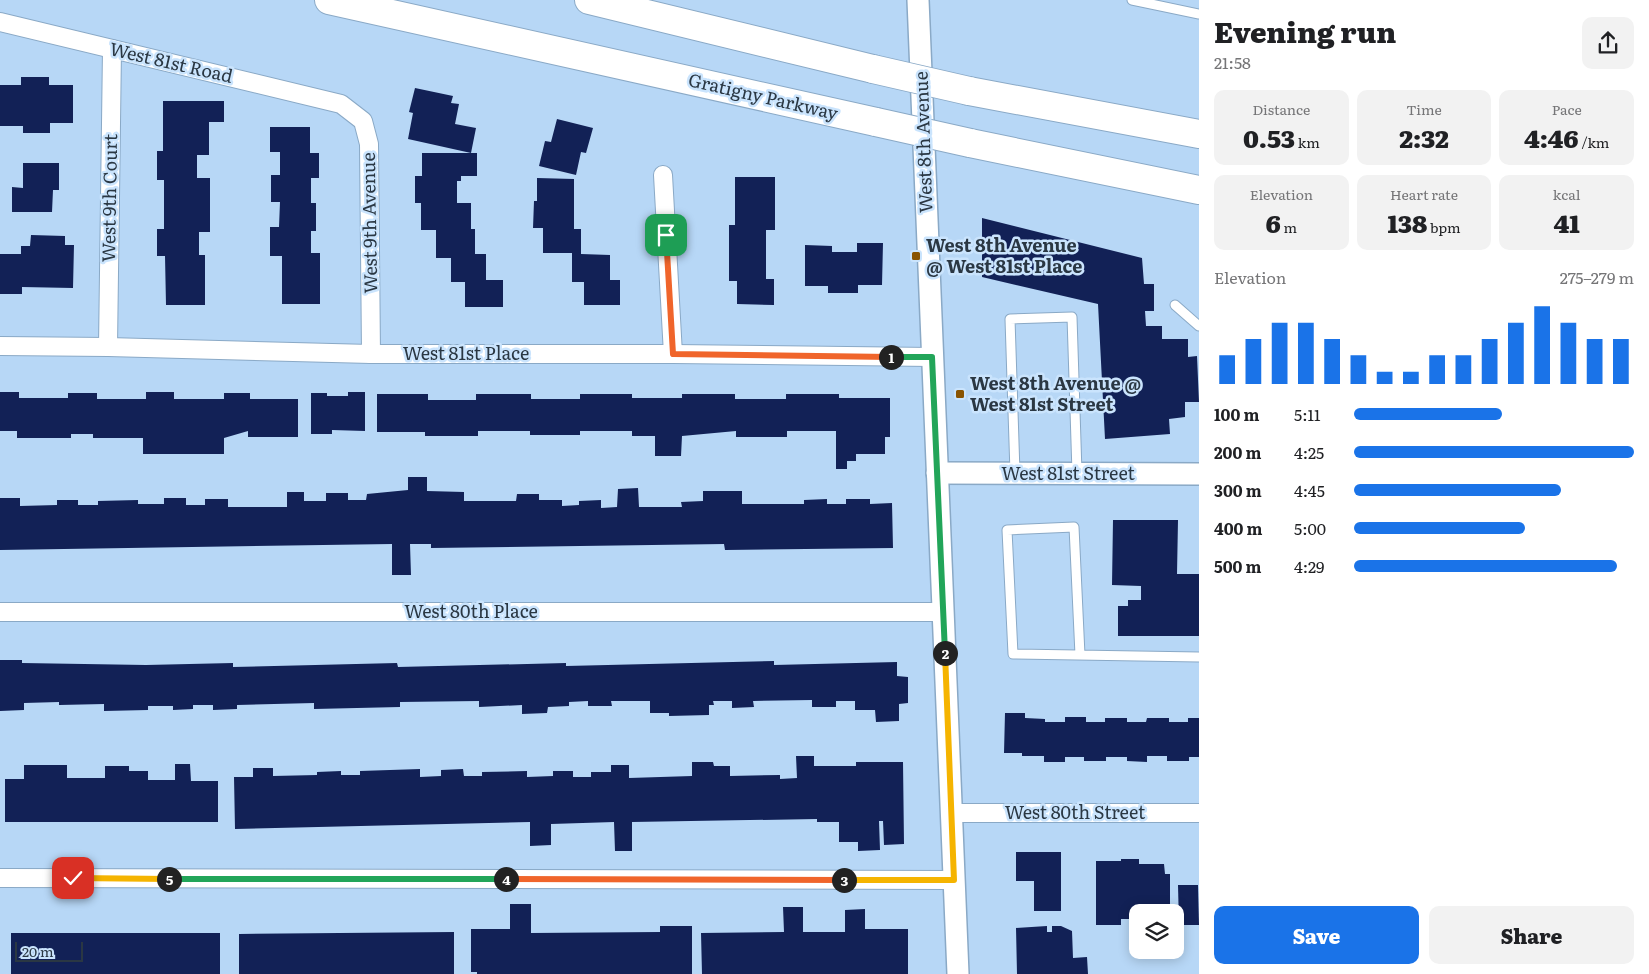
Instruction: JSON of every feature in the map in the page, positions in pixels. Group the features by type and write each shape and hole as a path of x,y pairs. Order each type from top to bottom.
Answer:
{"highway":[{"name":"Gratigny Parkway","path":"329,0 970,143 1199,190"},
{"path":"589,0 969,91 1199,134"}],"street":[{"name":"West 8th Avenue","path":"918,0 958,974"},
{"name":"West 81st Road","path":"0,22 341,104"},
{"name":"West 9th Court","path":"108,347 112,49"},
{"name":"West 9th Avenue","path":"341,104 363,121 369,144 371,354"},
{"path":"663,175 673,354"},
{"name":"West 81st Place","path":"0,346 371,354 673,354 932,357"},
{"name":"West 81st Street","path":"937,473 1199,474"},
{"name":"West 80th Place","path":"0,612 943,612"},
{"name":"West 80th Street","path":"951,813 1199,813"},
{"path":"0,878 954,880"}],"lane":[{"path":"1132,0 1199,14"},
{"path":"1175,306 1199,326"},
{"path":"1015,473 1010,319 1072,317 1077,474"},
{"path":"1080,655 1074,527 1007,530 1013,654 1199,657"}],"building":[{"path":"21,77 49,77 49,85 73,85 73,123 50,123 50,133 23,133 23,126 0,126 0,85 21,85"},
{"path":"415,88 453,96 451,103 459,104 455,124 476,128 471,153 408,139 413,113 409,112"},
{"path":"163,101 224,101 224,122 209,122 209,155 197,155 197,178 210,178 210,232 199,232 199,255 205,255 205,305 166,305 165,256 157,256 157,229 164,229 164,180 157,180 157,151 163,151"},
{"path":"557,119 593,128 586,153 581,152 576,175 539,166 545,141 551,142"},
{"path":"270,127 310,127 310,153 319,153 319,178 311,178 311,203 316,203 316,231 311,231 311,253 320,253 320,304 282,304 282,256 270,256 270,227 279,227 280,202 271,202 271,175 280,175 280,152 270,152"},
{"path":"422,153 477,153 477,176 461,176 461,181 457,181 457,203 471,203 471,229 475,229 475,254 486,254 486,280 503,280 503,307 465,307 465,282 451,282 451,258 436,258 436,230 421,230 421,203 415,203 415,176 422,176"},
{"path":"23,163 59,163 59,190 53,190 52,212 12,212 12,187 23,188"},
{"path":"735,177 775,177 775,230 766,230 766,279 774,279 774,305 737,304 737,281 729,281 729,225 735,225"},
{"path":"537,178 574,179 574,229 581,229 581,254 610,255 610,280 620,280 620,305 584,305 584,282 572,282 572,253 543,253 543,228 533,228 534,201 537,201"},
{"path":"982,218 1142,258 1144,284 1154,284 1154,311 1145,311 1146,326 1162,326 1162,339 1188,339 1188,357 1197,356 1199,402 1185,402 1185,417 1169,419 1170,434 1105,439 1098,304 982,277"},
{"path":"31,235 65,236 65,245 74,245 73,288 22,287 22,294 0,294 0,254 21,254 21,246 30,246"},
{"path":"857,243 883,243 882,285 858,285 858,293 828,293 828,286 805,286 805,245 832,246 832,252 857,252"},
{"path":"0,392 19,392 19,398 68,398 68,393 97,393 97,399 146,399 146,392 174,392 174,399 224,399 224,393 250,393 250,399 298,399 298,437 248,437 248,431 224,438 224,454 143,454 143,438 93,438 93,434 71,434 71,438 17,438 17,431 0,431"},
{"path":"348,392 365,392 365,431 332,430 332,434 311,434 311,393 327,393 327,396 348,396"},
{"path":"377,394 428,394 428,400 476,400 476,394 531,394 531,399 580,399 580,394 632,394 632,398 682,398 682,394 735,394 735,399 786,399 786,394 839,394 839,398 890,398 890,437 885,437 885,454 856,454 856,461 847,461 847,469 836,469 836,431 787,431 787,437 736,437 736,431 682,436 681,456 655,456 655,436 632,436 632,431 580,431 580,435 530,435 530,431 478,431 478,436 425,436 425,432 377,432"},
{"path":"408,477 427,477 427,491 464,492 464,501 516,501 517,494 539,494 539,500 562,500 562,506 579,505 579,501 601,500 601,508 617,507 618,489 638,488 639,507 682,507 681,502 703,501 703,491 742,491 742,504 804,504 804,500 827,499 827,504 846,504 846,499 870,499 870,504 892,503 893,548 725,550 724,544 431,548 431,544 410,544 411,575 392,575 392,544 0,550 0,498 20,498 20,506 57,505 57,500 78,500 78,505 98,505 98,501 138,500 138,504 164,504 164,498 186,498 186,505 205,505 205,499 228,499 228,507 287,507 287,492 304,492 304,501 326,501 326,493 348,493 348,500 366,500 367,494 408,490"},
{"path":"1113,520 1178,520 1177,574 1199,574 1199,636 1118,636 1118,606 1128,606 1128,600 1141,600 1141,586 1112,585"},
{"path":"0,660 22,660 22,663 146,665 233,663 233,667 397,663 398,667 566,663 566,666 774,661 774,665 897,662 897,676 908,677 908,703 899,704 899,721 876,722 875,710 855,710 855,701 836,701 836,707 812,707 812,700 753,701 754,707 732,708 732,701 713,701 714,705 709,705 709,715 669,716 669,713 650,713 650,701 611,701 612,706 588,706 588,701 569,702 569,706 548,707 547,713 522,714 522,705 479,707 479,701 400,702 400,707 314,709 314,703 237,705 237,709 213,710 213,705 193,705 193,709 173,710 173,706 148,706 148,710 104,711 104,704 59,705 59,702 24,703 24,710 0,711"},
{"path":"1005,713 1025,713 1025,718 1045,719 1045,722 1065,722 1065,717 1086,717 1086,722 1105,722 1105,718 1127,718 1127,722 1146,722 1147,718 1169,718 1169,722 1188,722 1188,718 1199,718 1199,757 1189,757 1189,761 1167,761 1167,756 1147,756 1147,762 1127,761 1127,757 1106,757 1106,761 1084,761 1084,757 1065,757 1065,762 1044,762 1044,756 1022,756 1022,753 1004,753"},
{"path":"796,756 814,756 814,766 856,766 856,762 903,762 904,844 884,845 883,821 879,821 880,850 858,851 858,842 839,842 839,822 817,822 817,819 632,822 632,851 615,851 614,822 551,824 551,845 530,846 530,822 235,829 234,777 253,777 253,768 273,768 273,776 317,775 317,772 341,771 341,775 360,775 360,771 420,769 420,777 441,776 441,770 463,769 464,776 482,776 482,772 527,771 527,777 553,776 553,771 573,771 573,777 591,777 591,772 611,772 611,765 629,765 629,778 692,776 692,762 713,762 714,766 730,766 730,776 780,775 780,779 797,778"},
{"path":"175,764 190,764 191,781 218,781 218,822 5,822 5,779 24,779 24,765 67,765 67,778 105,778 105,766 129,766 129,771 148,771 148,780 175,780"},
{"path":"1016,852 1061,852 1061,911 1034,911 1034,881 1016,881"},
{"path":"1121,859 1139,859 1139,864 1164,864 1165,874 1170,874 1170,904 1129,904 1129,919 1121,919 1121,925 1096,925 1096,861 1121,861"},
{"path":"1178,885 1198,885 1199,925 1184,925 1184,904 1178,904"},
{"path":"510,904 531,904 531,933 660,932 660,926 692,926 692,974 477,974 477,972 471,972 471,929 510,929"},
{"path":"783,907 803,907 803,932 845,932 845,910 865,909 865,929 908,929 908,974 702,974 701,933 784,932"},
{"path":"1047,926 1047,932 1052,932 1052,926 1061,926 1072,931 1073,958 1087,957 1088,974 1017,974 1016,928"},
{"path":"454,932 454,974 239,974 239,934"},
{"path":"11,933 220,933 220,974 11,974"}],"place":[{"name":"West 8th Avenue @ West 81st Place","path":"916,256"},
{"name":"West 8th Avenue @ West 81st Street","path":"960,394"}],"route":[{"path":"73,878 954,880 932,357 673,354 666,235"}]}
